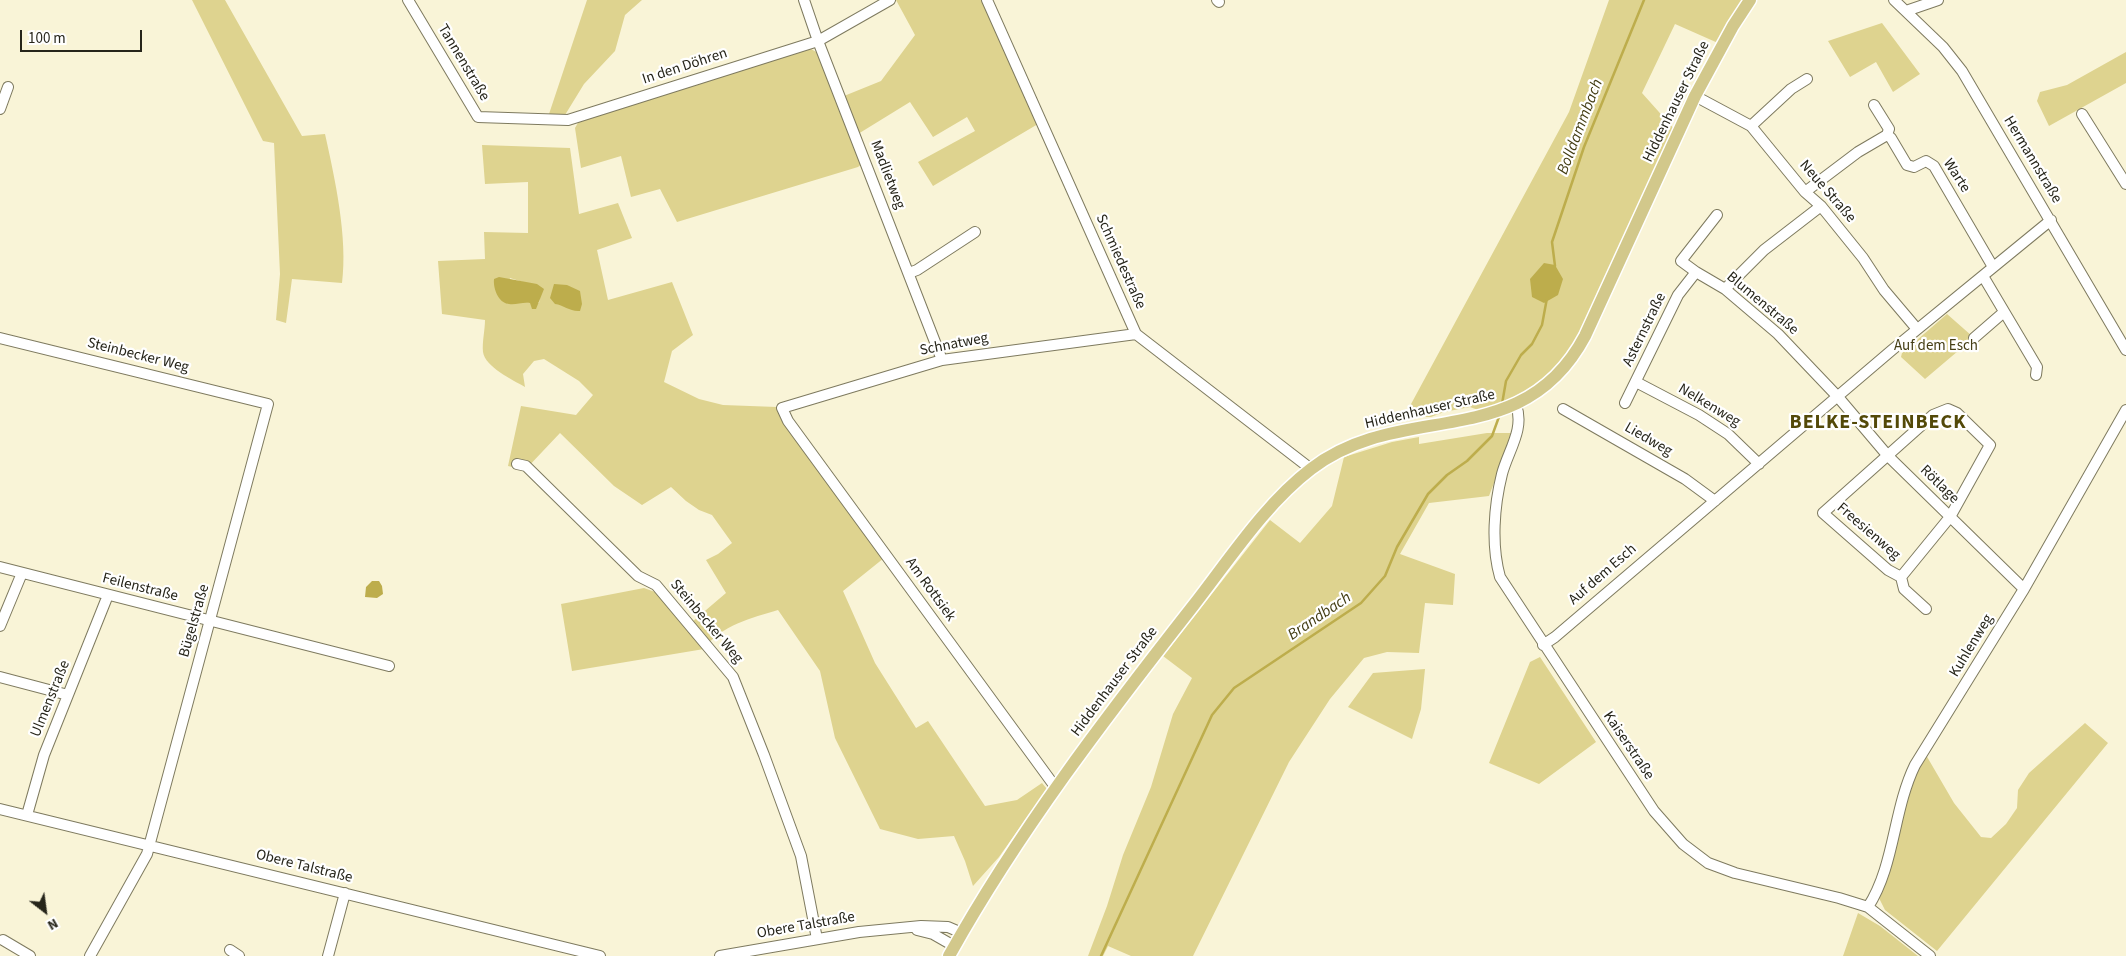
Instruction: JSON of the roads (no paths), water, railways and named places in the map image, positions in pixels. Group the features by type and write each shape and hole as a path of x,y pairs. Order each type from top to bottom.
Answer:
{"main road":[{"name":"Hiddenhauser Straße","path":"952,951 1056,788 1119,702 1276,501 1311,469 1362,442 1495,412 1512,406 1534,394 1556,377 1580,346 1695,96 1733,26 1750,0"}],"street":[{"name":"Tannenstraße","path":"408,0 478,117"},
{"name":"Madlietweg","path":"804,0 818,41 942,360"},
{"name":"In den Döhren","path":"478,117 568,120 818,41 890,0"},
{"name":"Schmiedestraße","path":"987,0 1136,334 1311,469"},
{"name":"Hermannstraße","path":"1894,0 1943,47 1962,72 2126,350"},
{"path":"1906,12 1938,0"},
{"path":"1751,126 1785,95 1807,79"},
{"path":"0,109 8,88"},
{"name":"Neue Straße","path":"1695,96 1751,126 1805,192 1821,206 1863,258 1884,290 1917,329"},
{"path":"1805,192 1858,152 1887,135 1889,129 1874,105"},
{"path":"2082,114 2126,184"},
{"name":"Warte","path":"1887,135 1891,138 1907,165 1914,167 1926,162 1934,166 1993,267"},
{"path":"1725,288 1764,250 1821,206"},
{"name":"Blumenstraße","path":"1717,215 1681,261 1696,272 1725,288 1778,334 1838,397"},
{"name":"Auf dem Esch","path":"1543,645 1555,637 1917,329 2051,220"},
{"path":"909,273 917,270 976,232"},
{"name":"Asternstraße","path":"1625,403 1674,302 1696,272"},
{"path":"1982,276 2037,367 2036,375"},
{"path":"1974,338 2004,312"},
{"name":"Schnatweg","path":"782,408 942,360 1136,334"},
{"name":"Steinbecker Weg","path":"0,338 268,404"},
{"name":"Nelkenweg","path":"1636,382 1699,415 1728,434 1759,464"},
{"name":"Rötlage","path":"1838,397 1888,456 2024,589"},
{"name":"Bügelstraße","path":"90,956 150,845 268,404"},
{"name":"Kaiserstraße","path":"1512,406 1520,421 1502,473 1497,500 1496,563 1500,577 1506,590 1654,811 1672,833 1694,854 1708,863 1734,873 1868,907 1930,956"},
{"name":"Am Rottsiek","path":"782,408 788,421 1056,788"},
{"name":"Liedweg","path":"1563,409 1685,479 1715,501"},
{"name":"Freesienweg","path":"1948,410 1957,413 1990,445 1950,517 1901,577 1888,570 1823,513 1933,415 1948,410"},
{"name":"Kuhlenweg","path":"1868,907 1875,895 1887,860 1909,777 2024,589 2126,410"},
{"name":"Steinbecker Weg","path":"517,464 526,466 638,576 656,585 733,677 801,856 818,939"},
{"name":"Feilenstraße","path":"0,567 389,666"},
{"path":"0,626 22,572"},
{"path":"1901,577 1904,589 1926,609"},
{"name":"Ulmenstraße","path":"27,815 44,755 108,595"},
{"path":"0,677 68,695"},
{"name":"Obere Talstraße","path":"0,809 600,956"},
{"path":"328,956 345,893"},
{"name":"Obere Talstraße","path":"720,956 896,928 921,926 948,927 962,933"},
{"name":"Obere Talstraße","path":"896,928 921,930 933,934 952,951"},
{"path":"2,940 30,956"},
{"path":"230,950 239,956"}],"waterway":[{"name":"Bolldammbach","path":"1555,266 1552,242 1584,147 1644,0"},
{"name":"Brandbach","path":"1502,404 1506,381 1521,355 1532,344 1542,325 1547,298"},
{"name":"Brandbach","path":"1101,956 1212,715 1234,688 1361,603 1385,576 1397,547 1428,494 1447,475 1467,461 1492,436 1500,414"}],"district":[{"name":"BELKE-STEINBECK","path":"1878,424"}]}
